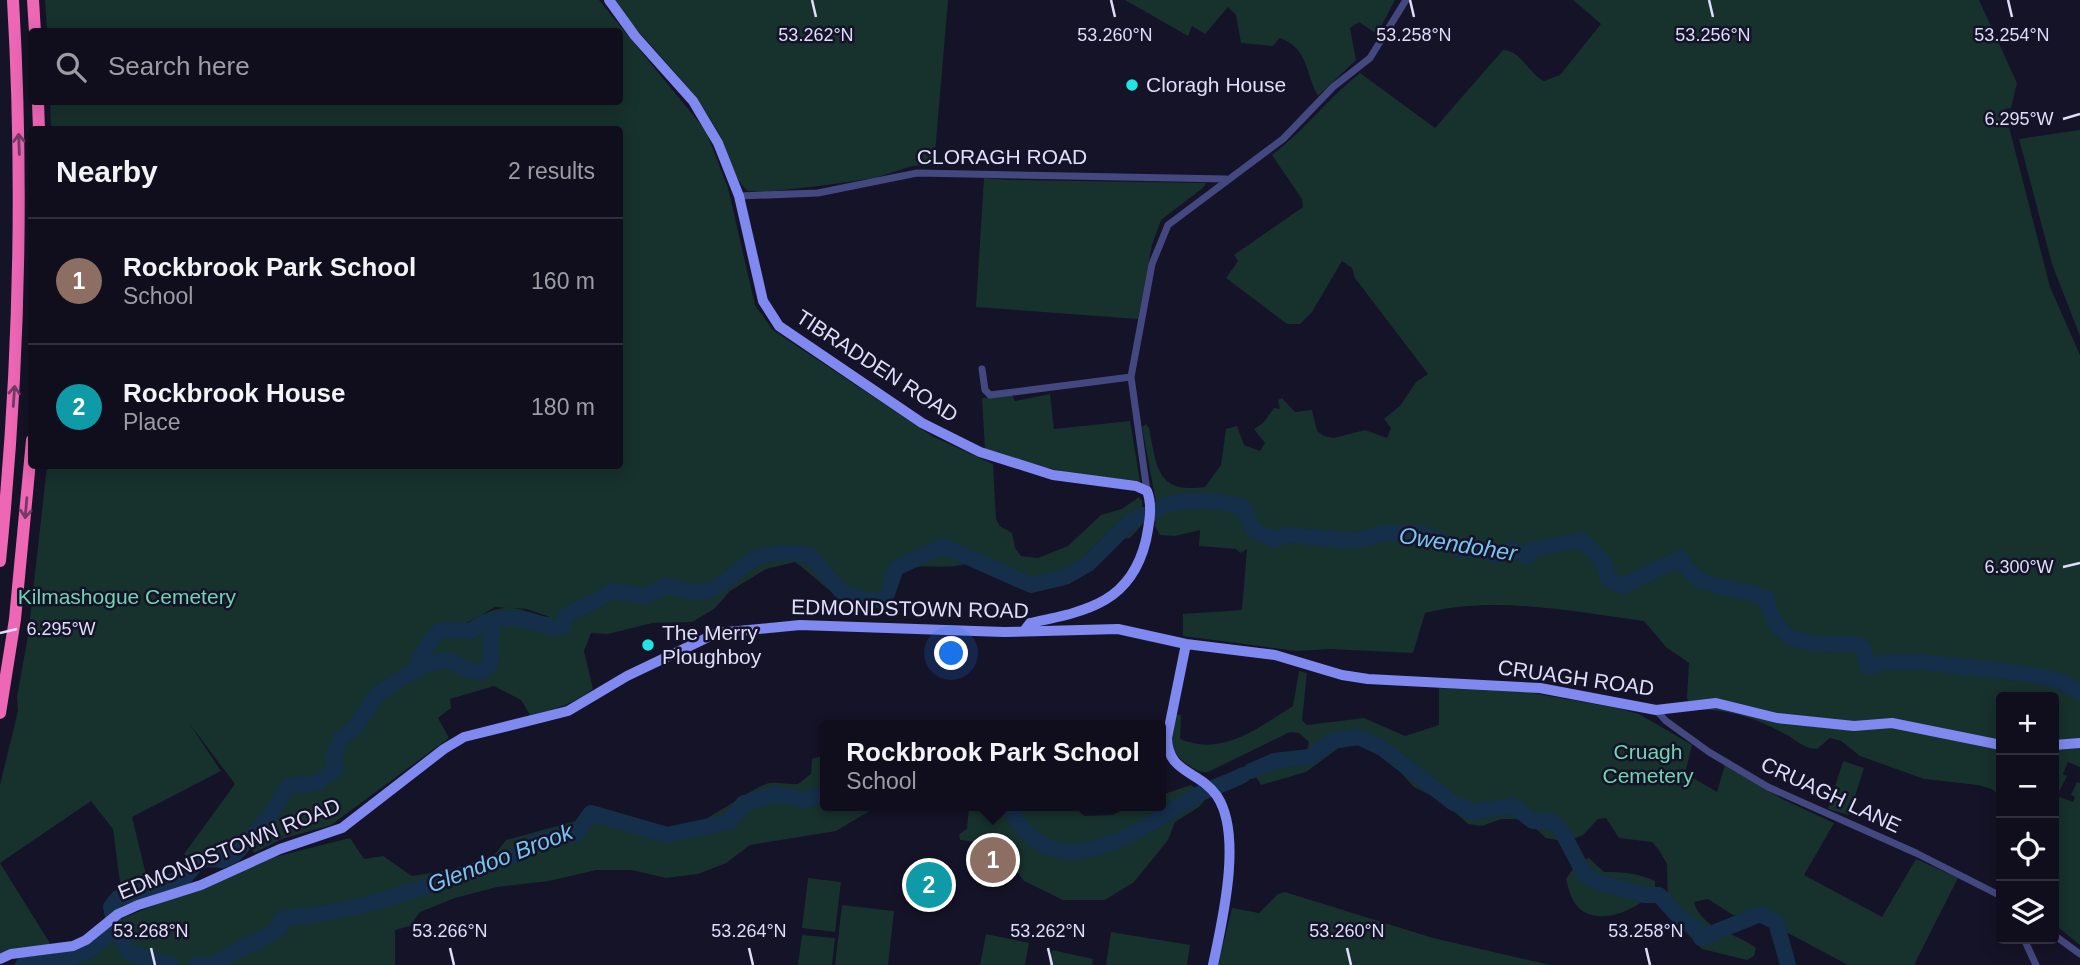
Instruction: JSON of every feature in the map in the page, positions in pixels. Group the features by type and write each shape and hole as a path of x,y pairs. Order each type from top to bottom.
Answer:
{"highway":[{"path":"0,561 14,392 19,267 13,0"},
{"path":"33,0 35,28"},
{"path":"38,105 39,126"},
{"path":"0,713 15,619 29,469"}],"main road":[{"name":"TIBRADDEN ROAD","path":"609,0 635,36 693,101 725,157 739,196 763,301 779,326 922,423 980,452 1053,475 1142,487 1147,491"},
{"path":"1024,631 1030,623 1102,603 1135,574 1149,528 1150,503 1147,491"},
{"name":"EDMONDSTOWN ROAD","path":"0,959 11,954 73,946 86,940 114,917 201,885 280,849 342,828 444,749 464,737 578,707 627,676 717,633 800,625 1024,631 1118,629 1186,644"},
{"path":"1186,644 1167,738 1167,751 1176,765 1215,793 1224,810 1228,850 1225,912 1213,965"},
{"name":"CRUAGH ROAD","path":"1186,644 1275,656 1342,675 1368,679 1540,688 1656,710 1716,703 1777,718 1854,726 1892,723 1996,744"},
{"path":"2059,745 2080,743"}],"street":[{"path":"1147,491 1131,377 1152,264 1168,225 1226,179 1283,139 1332,87 1370,58 1406,0"},
{"name":"CLORAGH ROAD","path":"739,196 818,192 917,173 1226,179"},
{"path":"982,369 985,390 990,395 1131,377"},
{"name":"CRUAGH LANE","path":"1656,710 1666,721 1709,752 1768,787 1916,853 1996,893"},
{"path":"2059,939 2080,954"},
{"path":"2026,944 2036,965"}],"green space":[{"path":"45,0 599,0 622,28 47,28"},
{"path":"613,0 948,0 934,165 912,166 875,178 827,185 765,192 748,191 739,180 721,138 698,101"},
{"path":"1125,0 1395,0 1377,34 1359,22 1350,28 1356,60 1318,96 1305,62 1296,48 1280,38 1273,46 1241,43 1236,15 1228,7 1205,34 1192,26 1188,36"},
{"path":"1573,0 1979,0 2017,83 2011,108 2005,109 2008,123 2050,287 2080,355 2080,767 2068,762 2063,774 2067,776 2059,792 2059,692 1996,692 1996,793 1978,785 1924,779 1860,756 1841,741 1830,738 1817,749 1812,748 1753,719 1717,711 1692,710 1687,698 1689,663 1666,647 1644,621 1507,605 1452,608 1425,613 1413,653 1330,649 1296,651 1183,636 1183,614 1242,610 1247,549 1240,553 1236,549 1199,546 1200,530 1175,536 1160,535 1155,526 1156,502 1142,427 1146,424 1149,428 1157,466 1168,482 1189,488 1205,487 1221,465 1226,429 1237,426 1244,445 1260,451 1265,443 1254,429 1263,423 1274,408 1280,409 1278,400 1282,398 1295,412 1312,410 1317,431 1324,436 1334,438 1365,430 1387,438 1391,428 1384,419 1400,406 1416,382 1428,374 1355,278 1352,268 1342,261 1312,312 1300,324 1287,324 1226,278 1238,261 1234,255 1303,207 1302,199 1272,155 1360,73 1435,128 1503,50 1515,54 1544,81 1560,75 1601,24"},
{"name":"Kilmashogue Cemetery","path":"623,29 706,131 728,188 755,305 773,330 932,436 993,464 996,519 1000,526 1012,533 1015,548 1021,556 1038,558 1068,546 1101,515 1122,509 1139,497 1142,501 1142,525 1130,538 1116,540 1095,550 1069,577 1058,584 1015,587 972,561 956,566 898,570 888,599 860,604 837,596 795,562 766,569 730,591 714,609 692,622 652,623 608,634 591,633 584,651 593,689 586,694 563,706 530,715 521,700 494,686 450,699 451,708 438,718 449,738 331,825 282,839 254,853 244,833 245,837 238,844 221,854 194,862 184,854 235,784 189,723 221,771 132,817 151,895 123,906 113,829 91,801 0,863 0,785 18,711 17,697 28,636 47,469 623,469 623,126 51,126 50,105 623,105","holes":["495,607 508,608 479,616","511,608 526,609 550,617"]},
{"path":"2080,130 2080,336 2052,264 2019,139"},
{"path":"984,178 1206,183 1161,220 1152,245 1138,319 976,307"},
{"path":"1050,394 1054,429 1130,421 1140,481 1067,473 985,450 982,398 1012,395 1015,401"},
{"name":"Cruagh Cemetery","path":"1299,671 1307,673 1302,720 1307,725 1364,718 1405,736 1439,725 1439,688 1515,690 1639,714 1692,745 1685,773 1717,792 1725,765 1782,799 1834,823 1804,875 1882,917 1916,859 1958,878 1914,965 1848,965 1752,916 1733,915 1708,899 1694,902 1698,912 1712,925 1756,948 1754,956 1747,960 1702,949 1673,919 1668,905 1667,864 1659,850 1652,842 1619,838 1606,818 1598,819 1583,835 1566,842 1546,838 1530,823 1516,819 1501,819 1482,826 1468,824 1444,802 1414,787 1390,761 1362,745 1344,744 1306,772 1261,785 1254,774 1258,769 1307,751 1309,742 1299,733 1290,732 1208,772 1195,769 1176,754 1172,742 1174,714 1181,715 1180,739 1211,745 1240,738 1293,706"},
{"path":"820,757 820,811 870,811 836,831 750,845 726,863 698,874 666,878 632,870 596,870 549,881 497,887 455,898 420,912 410,926 395,930 395,965 35,965 36,959 88,949 123,918 266,859 350,838 364,859 383,856 412,876 487,864 506,840 576,821 599,808 649,824 679,829 698,823 766,784 798,784 811,774 812,759"},
{"path":"1843,761 1864,768 1849,815 1828,809"},
{"path":"2077,782 2080,783 2080,945 2059,928 2059,797 2073,802 2075,797 2071,795"},
{"path":"1191,785 1207,797 1199,807 1175,822 1168,840 1134,882 1105,900 1063,900 1024,881 1014,868 1004,846 960,840 959,834 967,829 969,811 1079,811 1084,816 1113,815 1121,811 1166,811 1166,793"},
{"path":"1589,858 1604,872 1643,876 1655,881 1655,889 1641,903 1620,913 1610,916 1589,914 1574,902 1566,879 1578,862"},
{"path":"0,863 51,945 0,953"},
{"path":"808,878 841,882 835,932 802,928"},
{"path":"1285,892 1433,938 1550,965 1218,965 1232,908 1259,913 1278,894"},
{"path":"842,905 894,911 888,965 835,965"},
{"path":"1111,932 1190,945 1187,965 1106,965"},
{"path":"986,934 1029,943 1025,965 980,965"},
{"path":"802,935 835,938 832,965 798,965"},
{"path":"1052,950 1093,959 1092,965 1049,965"}],"waterway":[{"name":"Owendoher","path":"420,667 418,661 433,637 441,630 470,631 484,623 506,618 528,620 554,628 563,626 565,616 612,591 646,596 666,586 704,592 719,586 759,557 771,554 809,555 841,591 864,600 881,600 887,594 896,568 943,546 1031,585 1065,577 1088,564 1129,523 1142,515 1150,515 1171,504 1195,500 1243,507 1254,531 1274,539 1287,535 1357,541 1382,533 1420,533 1463,550 1480,550 1495,555 1511,549 1527,556 1533,549 1581,540 1602,561 1608,579 1622,586 1681,558 1689,570 1708,583 1766,598 1779,628 1789,636 1813,643 1858,644 1864,650 1868,667 1881,663 1921,662 2028,674 2056,680 2080,692"},
{"name":"Owendoher","path":"23,965 64,960 84,952 115,927 111,907 118,898 185,877 196,864 206,859 222,860 234,855 269,817 288,786 318,783 336,768 333,758 341,738 354,729 377,694 420,667 447,659 467,670 482,672 490,665 492,622"},
{"name":"Glendoo Brook","path":"1251,771 1274,761 1310,757 1332,741 1359,737 1382,748 1452,802 1472,812 1513,806 1533,821 1550,821 1560,828 1585,875 1600,883 1645,895 1659,895 1680,918 1697,929 1701,938 1760,914 1776,922 1788,965"},
{"name":"Glendoo Brook","path":"1011,811 1027,833 1048,847 1070,851 1093,849 1117,841 1203,792 1243,775"},
{"name":"Glendoo Brook","path":"215,965 230,954 273,933 281,927 280,921 285,918 315,915 374,902 460,875 518,855 529,846 544,840 575,835 591,813 667,835 728,822 744,803 777,794 803,800 820,795"},
{"name":"Glendoo Brook","path":"115,927 130,953 171,965"},
{"name":"Glendoo Brook","path":"196,965 211,965"}],"place":[{"name":"Cloragh House","path":"1132,85"},
{"name":"The Merry Ploughboy","path":"648,645"},
{"name":"Rockbrook Park School","path":"993,860"},
{"name":"Rockbrook House","path":"929,885"}]}
